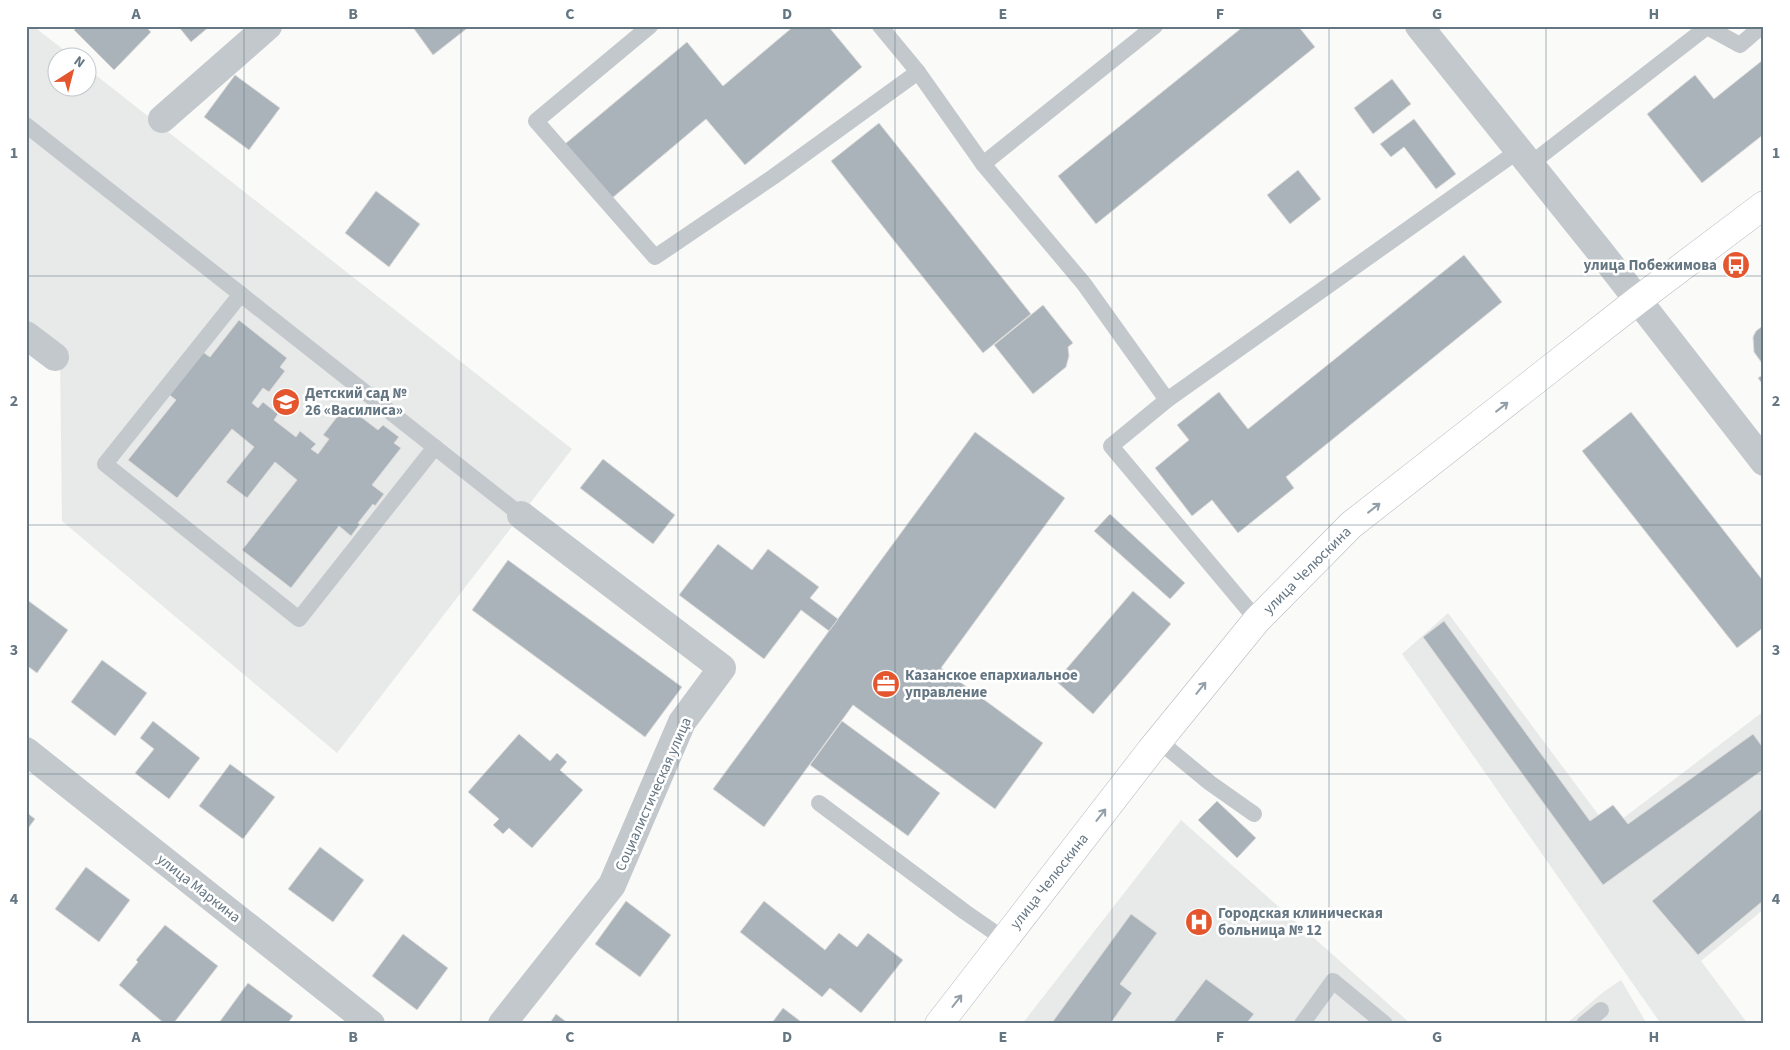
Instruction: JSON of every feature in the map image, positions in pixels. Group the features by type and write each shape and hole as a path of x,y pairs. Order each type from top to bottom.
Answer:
{"main road":[{"name":"улица Челюскина","path":"939,1024 1159,741 1257,620 1351,525 1638,300 1763,207"}],"street":[{"path":"162,119 268,26"},
{"path":"1419,26 1638,300 1764,462"},
{"path":"26,335 55,357"},
{"name":"Социалистическая улица","path":"502,1024 612,886 682,722 722,668 521,515"},
{"name":"улица Маркина","path":"26,751 371,1024"}],"lane":[{"path":"650,26 536,121 655,257 773,177 918,72"},
{"path":"880,26 918,72 983,164 1084,284 1167,400"},
{"path":"983,164 1155,26"},
{"path":"1257,620 1111,446 1167,400 1524,158 1706,27 1740,44 1762,26"},
{"path":"26,125 521,515"},
{"path":"241,294 105,464 299,619 435,447"},
{"path":"1159,741 1210,784 1254,814"},
{"path":"819,803 1004,940"},
{"path":"1302,1024 1333,981 1385,1024"},
{"path":"1584,1024 1601,1010"}],"shaded area":[{"name":"Детский сад № 26 «Василиса»","path":"26,26 33,26 61,48 48,48 48,98 98,98 98,77 572,449 337,753 62,521 60,355 26,328"},
{"path":"1448,613 1609,829 1764,711 1764,909 1701,961 1748,1024 1661,1024 1402,654"},
{"name":"Городская клиническая больница № 12","path":"1181,820 1411,1024 1022,1024"},
{"path":"1621,980 1647,1024 1566,1024 1602,993"}],"building":[{"path":"78,26 145,26 151,32 114,70 98,54 98,48 92,48 74,30"},
{"path":"178,26 210,26 191,42"},
{"path":"412,26 470,26 433,55"},
{"path":"794,26 828,26 862,67 745,165 706,119 611,199 565,144 687,42 723,86"},
{"path":"1244,26 1298,26 1315,47 1096,224 1058,176"},
{"path":"1764,59 1764,134 1702,183 1647,114 1695,75 1714,99"},
{"path":"235,75 280,108 249,150 204,117"},
{"path":"1392,79 1411,104 1373,134 1354,108"},
{"path":"1414,119 1456,174 1436,189 1404,147 1391,157 1380,144"},
{"path":"879,123 1031,314 983,353 831,161"},
{"path":"1298,170 1321,199 1290,224 1267,195"},
{"path":"376,191 420,224 389,267 345,233"},
{"path":"1464,255 1502,302 1286,477 1294,488 1238,533 1212,500 1192,516 1155,468 1189,440 1177,425 1219,392 1248,429"},
{"path":"1043,305 1073,343 1068,347 1069,356 1066,367 1033,394 994,345"},
{"path":"239,320 287,358 280,367 285,371 269,392 263,388 252,403 258,408 263,402 278,414 274,420 296,437 300,431 316,444 311,449 318,454 329,439 323,435 340,413 346,418 352,410 378,430 383,425 399,437 394,443 401,448 372,485 384,494 375,506 373,504 358,523 360,524 351,536 339,526 291,588 242,550 297,480 275,462 247,498 226,482 254,447 232,429 177,498 128,460 176,400 163,390 197,348 210,357"},
{"path":"1764,325 1764,366 1754,352 1753,337 1756,331"},
{"path":"1764,374 1764,386 1758,378"},
{"path":"1631,412 1764,582 1764,627 1737,648 1582,451"},
{"path":"975,432 1065,498 941,668 1043,743 995,809 853,705 764,827 713,789"},
{"path":"603,459 675,515 653,544 580,488"},
{"path":"1110,514 1185,583 1170,599 1094,531"},
{"path":"718,544 752,570 768,549 819,587 810,598 838,619 829,631 801,610 764,659 679,595"},
{"path":"508,560 682,687 645,737 472,610"},
{"path":"1133,591 1171,624 1093,714 1056,681"},
{"path":"26,599 68,630 37,673 26,665"},
{"path":"1444,621 1590,821 1613,805 1628,824 1753,734 1764,749 1764,769 1603,885 1423,637"},
{"path":"102,660 147,693 115,736 71,702"},
{"path":"153,721 200,758 169,799 135,773 154,749 140,738"},
{"path":"842,721 940,793 908,836 810,765"},
{"path":"519,734 550,761 557,753 567,762 560,770 583,790 532,848 509,828 503,834 493,825 499,819 468,792"},
{"path":"230,764 275,797 243,839 199,806"},
{"path":"1217,801 1256,838 1237,858 1198,820"},
{"path":"1764,807 1764,900 1698,955 1652,901"},
{"path":"26,812 35,819 26,831"},
{"path":"320,847 364,880 333,922 288,889"},
{"path":"86,867 130,900 99,942 55,909"},
{"path":"626,901 671,935 640,977 595,944"},
{"path":"764,901 825,950 839,933 857,947 868,933 903,960 861,1013 830,988 822,997 740,932"},
{"path":"1131,914 1157,933 1120,984 1132,993 1110,1024 1051,1024"},
{"path":"165,925 218,966 173,1024 165,1024 119,985 138,962 136,960"},
{"path":"403,934 448,968 417,1010 372,976"},
{"path":"1206,979 1254,1014 1246,1024 1172,1024"},
{"path":"248,983 293,1016 287,1024 218,1024"},
{"path":"783,1008 804,1024 771,1024"},
{"path":"556,1014 569,1024 549,1024"}],"place":[{"name":"улица Побежимова","path":"1736,265"},
{"name":"Детский сад № 26 «Василиса»","path":"286,402"},
{"name":"Казанское епархиальное управление","path":"886,684"},
{"name":"Городская клиническая больница № 12","path":"1199,922"}]}
